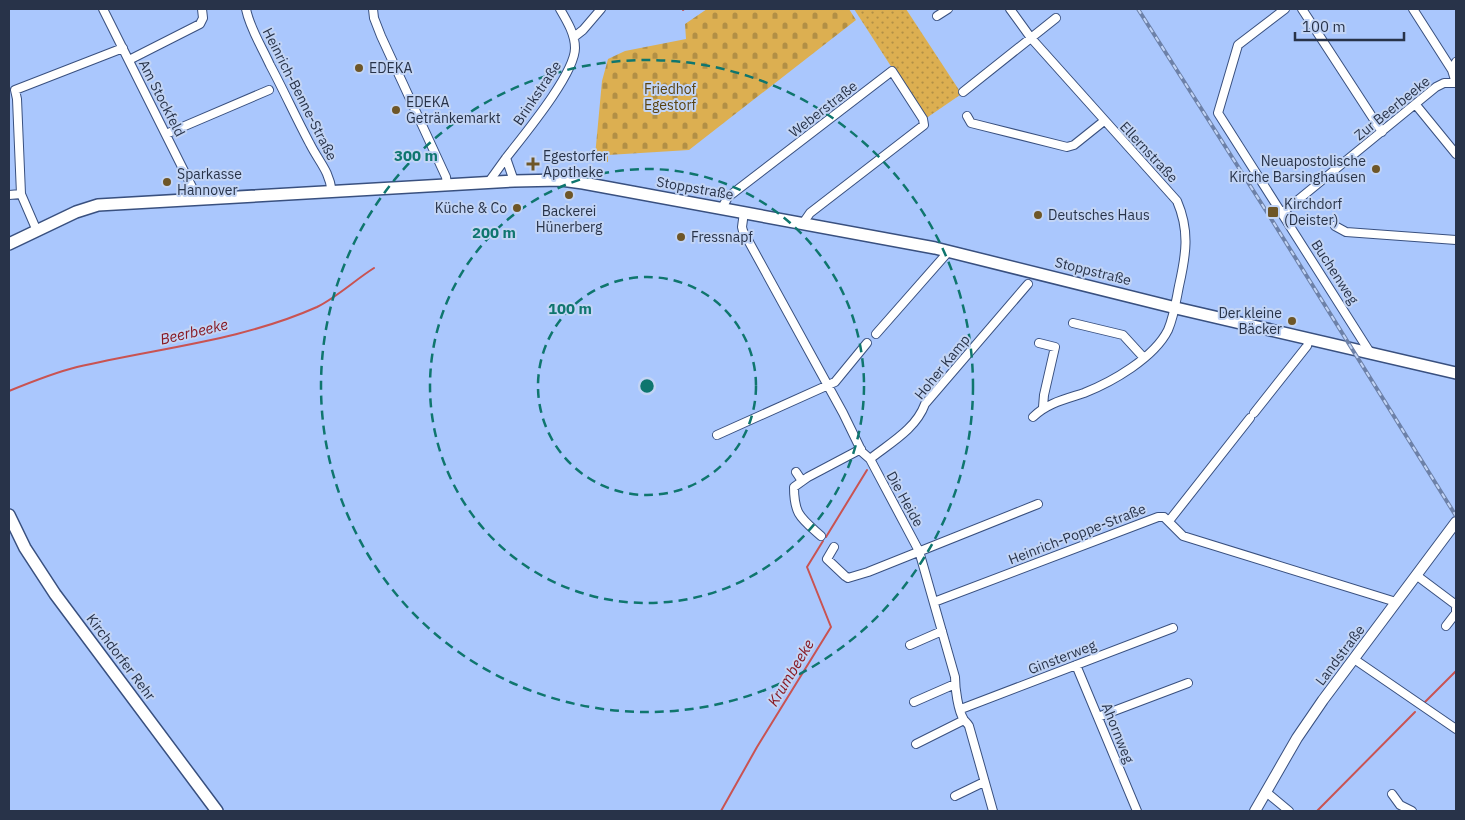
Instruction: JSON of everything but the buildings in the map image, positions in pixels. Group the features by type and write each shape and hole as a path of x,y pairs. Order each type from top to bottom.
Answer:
{"main road":[{"name":"Stoppstraße","path":"9,244 76,212 98,206 514,181 547,180 574,182 949,251 1176,308 1456,373"},
{"name":"Kirchdorfer Rehr","path":"9,515 25,548 55,594 217,811"}],"street":[{"name":"Am Stockfeld","path":"103,9 192,186 195,199"},
{"path":"128,60 200,24 203,18 202,9"},
{"name":"Heinrich-Benne-Straße","path":"246,9 252,27 300,126 313,150 323,163 332,192"},
{"path":"373,9 374,18 381,36 446,177 446,185"},
{"path":"560,9 574,37 583,30 601,9"},
{"path":"937,16 948,9"},
{"name":"Ellernstraße","path":"1010,9 1031,38 1177,201 1183,215 1186,230 1186,247 1176,308 1167,332 1144,358 1124,373 1106,384 1043,408"},
{"name":"Buchenweg","path":"1285,9 1238,45 1218,113 1371,354"},
{"path":"1302,9 1382,132"},
{"name":"Zur Beerbeeke","path":"1282,213 1436,87 1444,83 1456,83 1452,70 1413,9"},
{"path":"963,92 1056,18"},
{"name":"Brinkstraße","path":"488,183 568,72 575,49 574,37"},
{"path":"37,231 21,194 17,99 12,91 122,48"},
{"path":"1452,70 1456,62"},
{"name":"Weberstraße","path":"722,208 728,197 892,71 923,119 924,125 810,213 803,223"},
{"path":"166,134 269,90"},
{"path":"1416,105 1456,154"},
{"path":"967,116 971,123 1067,146 1074,145 1104,121"},
{"path":"506,158 514,181"},
{"path":"9,194 21,194"},
{"name":"Die Heide","path":"744,212 743,231 858,440 861,449 870,459 919,550 955,676 955,684 964,720 969,726 992,811"},
{"path":"1335,226 1346,232 1456,240"},
{"path":"876,334 949,251"},
{"name":"Hoher Kamp","path":"870,459 911,427 920,416 925,404 1028,284"},
{"path":"1074,323 1123,336 1144,358"},
{"path":"1309,339 1306,346 1169,521 1183,536 1396,602"},
{"path":"717,435 835,382 867,343"},
{"path":"1033,417 1043,408 1044,395 1055,347 1039,343"},
{"path":"820,536 804,521 797,511 794,502 794,487 861,449"},
{"path":"796,472 802,481"},
{"path":"834,547 827,559 848,578 868,572 1038,504"},
{"name":"Heinrich-Poppe-Straße","path":"934,602 1158,517 1164,517 1169,521"},
{"name":"Landstraße","path":"1255,811 1297,738 1456,522"},
{"path":"1416,575 1456,605 1456,613 1446,626"},
{"name":"Ginsterweg","path":"961,709 1173,628"},
{"path":"910,645 942,631"},
{"path":"1354,659 1456,729"},
{"name":"Ahornweg","path":"1076,665 1137,811"},
{"path":"914,702 955,684"},
{"path":"1098,717 1188,684"},
{"path":"916,744 964,720"},
{"path":"955,796 984,782"},
{"path":"1266,792 1289,811"},
{"path":"1392,794 1400,805 1412,811"}],"green space":[{"name":"Friedhof Egestorf","path":"707,9 849,9 856,20 689,150 608,155 608,162 593,158 595,156 602,81 608,59 625,51 686,39 685,24"},
{"path":"854,9 906,9 961,93 960,95 925,119"}],"waterway":[{"name":"Beerbeeke","path":"9,391 77,367 229,336 288,319 324,303 374,268"},
{"name":"Krumbeeke","path":"826,537 867,470"},
{"name":"Krumbeeke","path":"721,811 757,747 831,627 807,567 823,541"},
{"path":"1425,702 1456,671"},
{"path":"1317,811 1415,712"}],"railway":[{"path":"1138,9 1456,516"}],"place":[{"name":"EDEKA","path":"359,68"},
{"name":"EDEKA Getränkemarkt","path":"396,110"},
{"name":"Egestorfer Apotheke","path":"533,164"},
{"name":"Neuapostolische Kirche Barsinghausen","path":"1376,169"},
{"name":"Sparkasse Hannover","path":"167,182"},
{"name":"Backerei Hünerberg","path":"569,195"},
{"name":"Küche & Co","path":"517,208"},
{"name":"Kirchdorf (Deister)","path":"1273,212"},
{"name":"Deutsches Haus","path":"1038,215"},
{"name":"Fressnapf","path":"681,237"},
{"name":"Der kleine Bäcker","path":"1292,321"}]}
